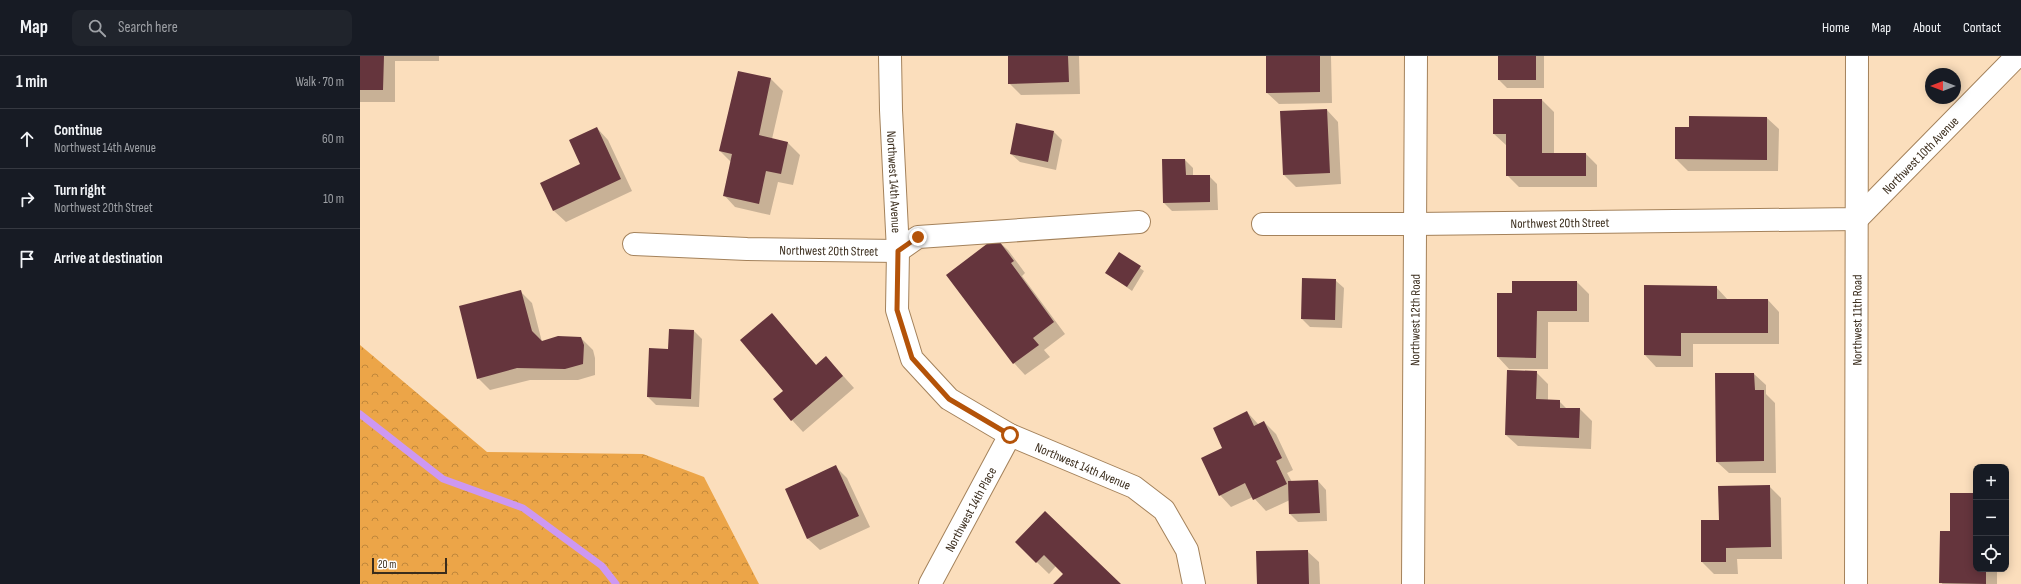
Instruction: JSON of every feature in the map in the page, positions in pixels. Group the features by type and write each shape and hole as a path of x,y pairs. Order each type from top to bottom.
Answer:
{"street":[{"name":"Northwest 14th Avenue","path":"890,56 891,110 898,251 897,310 912,358 949,399 1010,435 1134,488 1164,510 1187,550 1194,584"},
{"name":"Northwest 12th Road","path":"1413,584 1416,56"},
{"name":"Northwest 11th Road","path":"1856,584 1857,56"},
{"name":"Northwest 10th Avenue","path":"1857,219 2017,56"},
{"name":"Northwest 20th Street","path":"1263,224 1415,224 1857,219"},
{"path":"898,251 918,237 1139,222"},
{"name":"Northwest 20th Street","path":"634,244 747,249 898,251"},
{"name":"Northwest 14th Place","path":"930,584 1010,435"}],"green space":[{"path":"360,345 487,452 643,454 704,477 759,584 360,584"}],"building":[{"path":"360,56 384,56 383,90 360,90"},
{"path":"1008,56 1068,56 1069,82 1008,84"},
{"path":"1266,56 1320,56 1320,92 1266,93"},
{"path":"1498,56 1536,56 1536,80 1498,80"},
{"path":"738,71 771,78 759,135 788,142 781,174 766,171 759,204 723,196 732,154 719,151"},
{"path":"1493,99 1542,99 1542,153 1586,153 1586,176 1506,176 1506,134 1493,134"},
{"path":"1327,109 1330,173 1283,175 1280,111"},
{"path":"1689,116 1767,117 1767,160 1675,159 1675,127 1689,127"},
{"path":"1016,123 1054,131 1048,162 1010,154"},
{"path":"597,127 621,179 553,211 540,183 580,164 569,140"},
{"path":"1162,159 1185,159 1186,175 1210,175 1210,202 1163,203"},
{"path":"996,237 1014,261 1011,263 1054,322 1033,338 1039,345 1013,364 946,275"},
{"path":"1119,252 1141,266 1127,287 1105,273"},
{"path":"1302,278 1336,279 1335,320 1301,319"},
{"path":"1512,281 1577,281 1577,311 1537,311 1536,358 1497,357 1497,293 1512,293"},
{"path":"1644,285 1717,286 1717,299 1768,299 1768,333 1681,333 1681,356 1644,355"},
{"path":"521,290 532,331 542,341 558,336 581,337 584,345 583,364 565,369 517,368 477,379 459,306"},
{"path":"772,313 816,365 826,356 843,376 791,421 773,399 783,391 740,340"},
{"path":"669,329 694,330 691,399 647,397 649,348 668,349"},
{"path":"1507,370 1537,371 1536,399 1560,400 1560,408 1580,408 1579,438 1505,435"},
{"path":"1715,373 1754,373 1755,390 1764,390 1764,461 1716,462"},
{"path":"1247,411 1254,426 1264,421 1282,458 1276,461 1287,484 1253,500 1245,483 1219,496 1201,458 1222,448 1213,428"},
{"path":"836,465 859,516 807,539 785,489"},
{"path":"1318,480 1320,513 1289,514 1288,481"},
{"path":"1770,485 1771,547 1726,548 1726,562 1701,562 1701,520 1719,520 1718,486"},
{"path":"1950,493 1973,493 1973,572 1986,572 1986,584 1939,583 1940,531 1950,531"},
{"path":"1045,511 1121,584 1053,584 1063,574 1044,555 1036,563 1015,542"},
{"path":"1308,550 1309,584 1257,584 1256,551"}],"waterway":[{"path":"360,414 443,479 523,508 602,566 616,584"}],"route":[{"path":"918,237 898,251 897,310 912,358 949,399 1010,435"}]}
